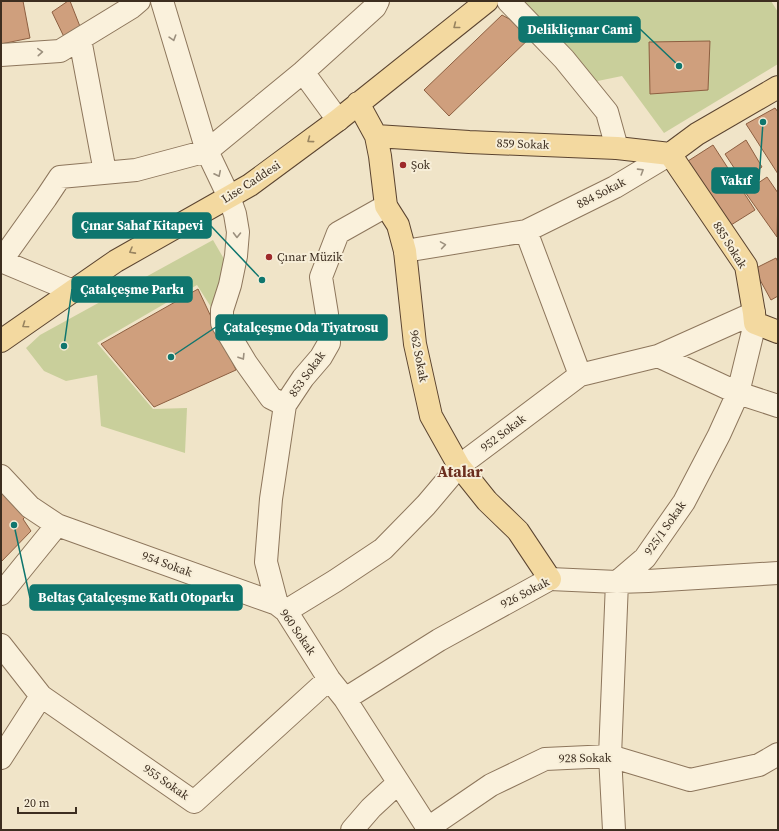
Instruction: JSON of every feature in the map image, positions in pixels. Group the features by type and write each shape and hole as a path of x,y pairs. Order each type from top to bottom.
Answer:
{"main road":[{"name":"Lise Caddesi","path":"1,341 116,261 250,186 338,120 487,1"},
{"name":"884 Sokak","path":"670,154 697,134 776,93"},
{"name":"962 Sokak","path":"358,104 376,136 386,206 398,225 405,251 414,344 431,416 459,466 487,501 518,531 550,579"},
{"name":"859 Sokak","path":"376,136 469,142 617,148 670,154"},
{"name":"885 Sokak","path":"670,154 746,266 755,318"},
{"path":"755,318 778,332"}],"street":[{"path":"1,55 60,51 80,39 110,10 132,7 139,1"},
{"path":"162,1 207,151 229,197 238,232 236,256 230,286 222,310 222,323 270,398 285,405"},
{"path":"73,291 1,261 60,177 136,170 207,151 303,72 375,7 378,1"},
{"path":"508,1 564,59 607,112 617,148"},
{"path":"80,39 105,172"},
{"path":"303,72 338,120"},
{"name":"884 Sokak","path":"405,251 526,231 615,187 670,154"},
{"name":"853 Sokak","path":"285,405 303,378 321,358 329,343 327,314 321,277 338,233 386,206"},
{"path":"526,231 580,375"},
{"name":"952 Sokak","path":"282,607 336,581 382,549 426,505 459,466 580,375 658,356 755,318"},
{"name":"925/1 Sokak","path":"617,582 645,558 684,502 719,435 738,393 755,318"},
{"path":"658,356 738,393 778,406"},
{"name":"960 Sokak","path":"285,405 271,499 266,562 282,607 329,679 345,699 428,829"},
{"name":"954 Sokak","path":"1,476 30,507 57,525 282,607"},
{"path":"1,594 57,525"},
{"name":"926 Sokak","path":"345,699 439,640 550,579 617,582 778,573"},
{"path":"614,830 610,756 617,582"},
{"name":"955 Sokak","path":"1,645 41,696 194,802 329,679"},
{"path":"1,758 41,696"},
{"name":"928 Sokak","path":"428,829 491,785 545,759 610,756 690,780 759,764 778,754"},
{"path":"352,830 398,783"}],"green space":[{"path":"522,1 771,1 778,12 778,64 664,133 622,76 588,83"},
{"path":"213,240 231,271 211,307 197,285 97,343 153,409 187,408 185,453 101,426 97,375 66,381 44,371 26,348 40,335"}],"building":[{"path":"1,1 23,1 30,38 1,44"},
{"path":"70,1 81,29 65,39 52,12"},
{"path":"502,15 535,33 449,116 424,90"},
{"path":"710,41 708,90 650,94 649,42"},
{"path":"775,108 778,112 778,174 746,124"},
{"path":"746,140 762,167 742,180 725,154"},
{"path":"713,145 755,210 731,225 688,161"},
{"path":"767,177 778,193 777,237 745,192"},
{"path":"776,258 778,262 778,296 771,300 754,269"},
{"path":"198,289 236,370 154,407 101,344"},
{"path":"1,489 26,516 23,519 31,531 1,562"}],"place":[{"name":"Delikliçınar Cami","path":"679,66"},
{"name":"Vakıf","path":"763,122"},
{"name":"Şok","path":"403,165"},
{"name":"Çınar Müzik","path":"269,257"},
{"name":"Çınar Sahaf Kitapevi","path":"262,280"},
{"name":"Çatalçeşme Parkı","path":"64,346"},
{"name":"Çatalçeşme Oda Tiyatrosu","path":"171,357"},
{"name":"Beltaş Çatalçeşme Katlı Otoparkı","path":"14,525"}],"district":[{"name":"Atalar","path":"460,471"}]}
